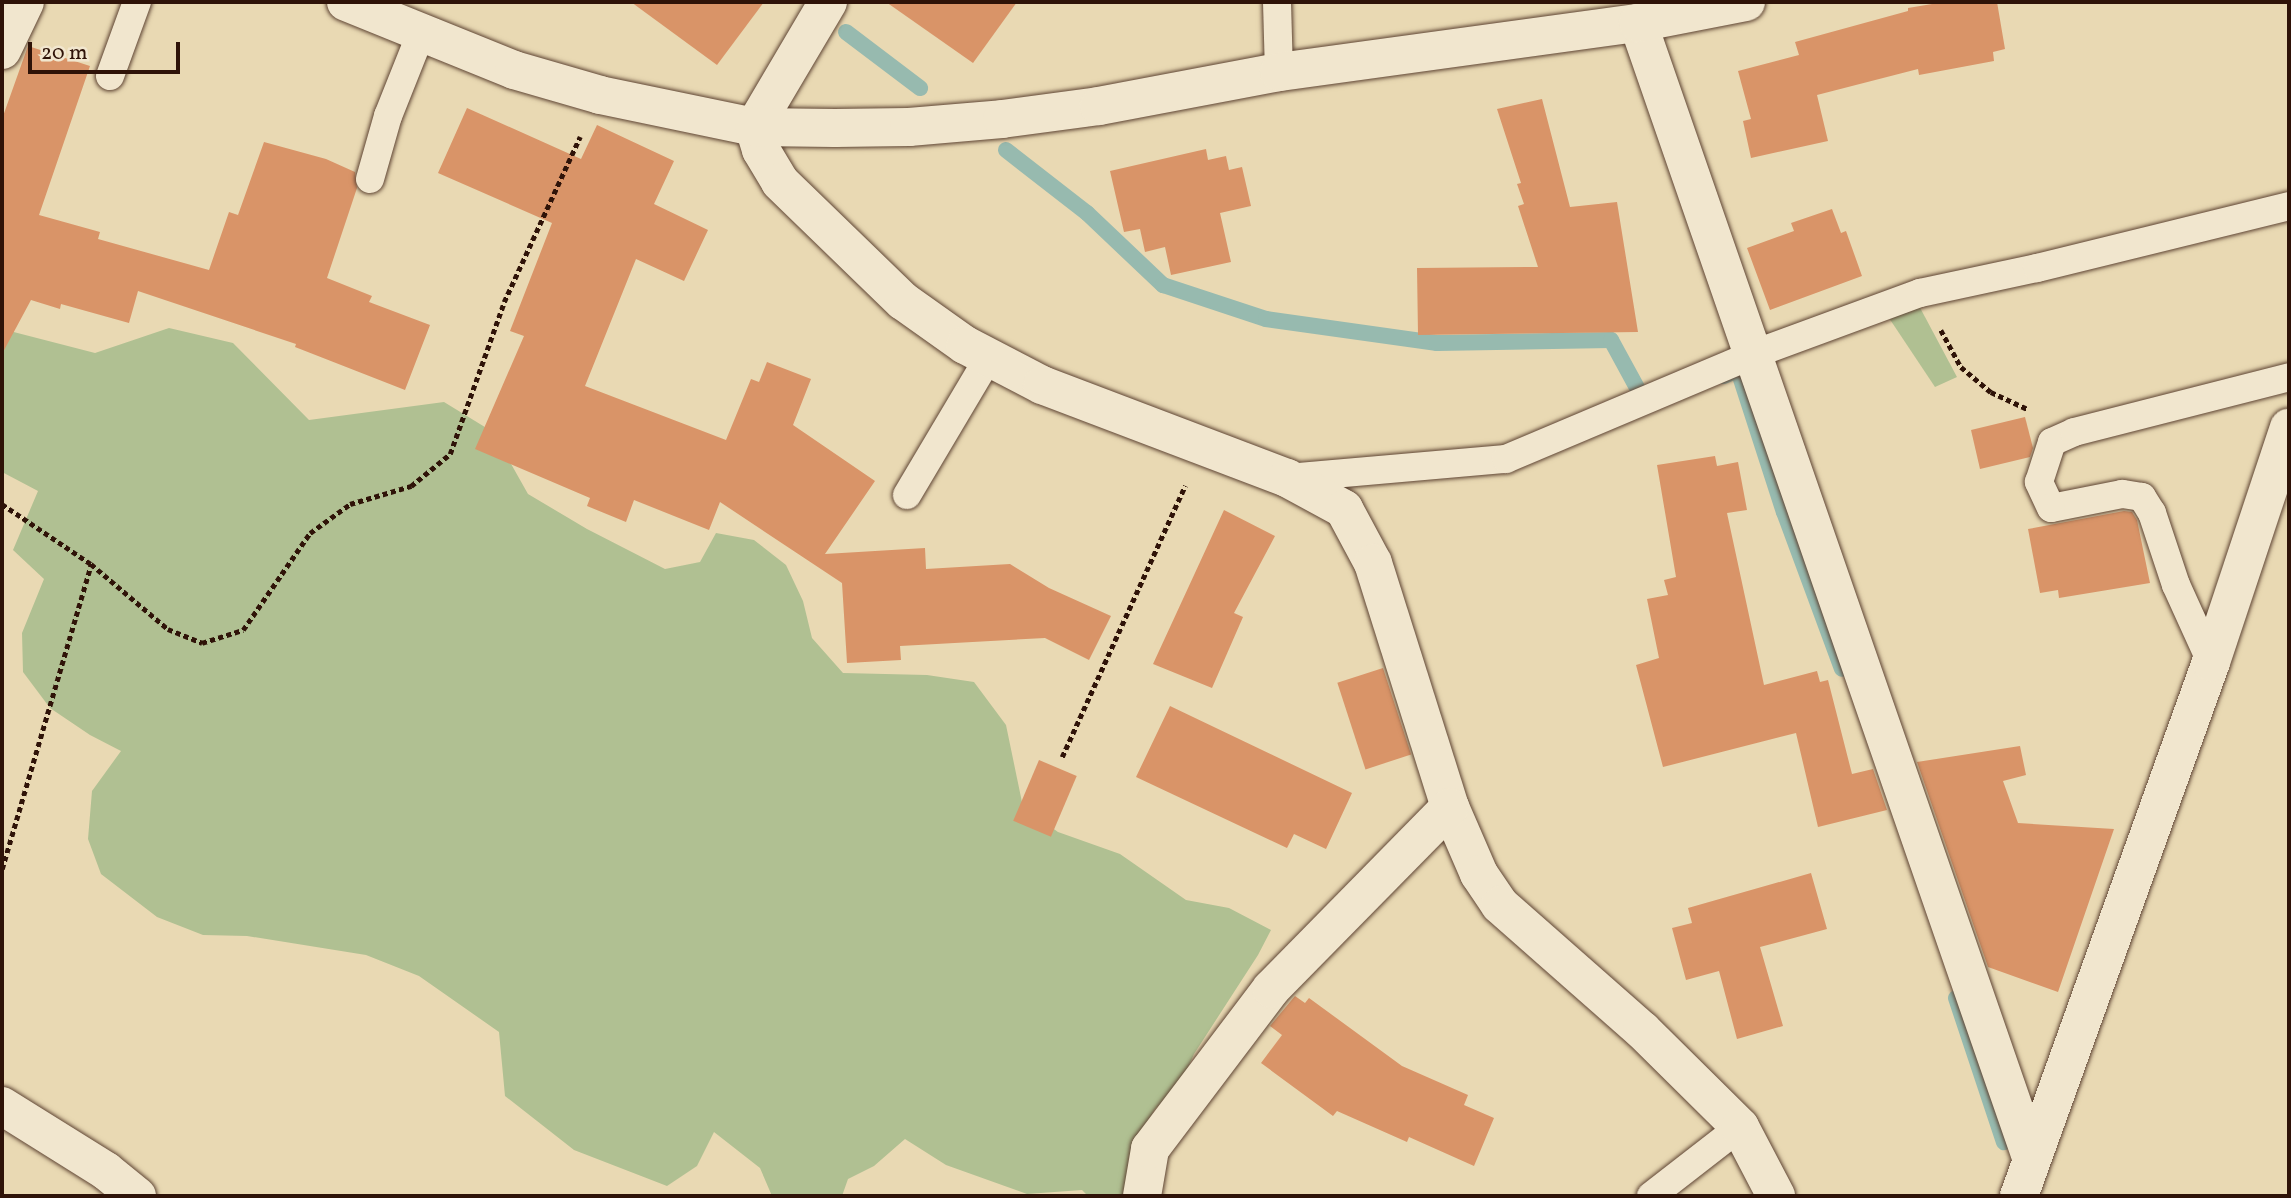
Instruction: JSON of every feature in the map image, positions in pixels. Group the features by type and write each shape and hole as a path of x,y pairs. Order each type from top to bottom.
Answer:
{"street":[{"path":"2,50 25,2"},
{"path":"828,2 754,127 761,150 780,182 903,301 965,345 1042,385 1287,478 1345,509 1373,563 1450,807 1479,874 1500,905 1642,1030 1740,1127 1776,1196"},
{"path":"360,5 514,70 600,95 754,127 909,127 1002,119 1100,106 1279,72 1638,23 1746,2"},
{"path":"1638,23 2031,1157"},
{"path":"2019,1196 2031,1157 2090,1006 2143,846 2211,662 2289,428"},
{"path":"1142,1196 1150,1149 1271,989 1450,807"},
{"path":"2,1106 106,1171 137,1196"}],"lane":[{"path":"110,76 137,2"},
{"path":"1278,2 1279,72"},
{"path":"370,179 388,117 421,33"},
{"path":"1287,478 1506,459 1754,354 1920,293 2037,268 2289,206"},
{"path":"907,495 989,357"},
{"path":"2211,662 2176,585 2152,513 2142,497 2122,494 2051,508 2039,482 2052,442 2130,416 2289,377"},
{"path":"1651,1196 1666,1181 1740,1127"}],"path":[{"path":"2,504 91,564 167,629 202,643 243,630 310,533 350,504 411,486 450,454 504,302 535,229 600,95"},
{"path":"1920,293 1961,367 1991,392 2032,412 2052,442"},
{"path":"1062,757 1203,447"},
{"path":"2,869 91,564"}],"green space":[{"path":"1917,302 1957,377 1935,387 1887,315"},
{"path":"169,328 233,343 309,420 444,402 493,432 528,494 587,529 665,569 700,562 716,533 754,540 786,565 803,601 812,638 843,673 927,675 974,682 1006,725 1023,807 1058,832 1120,854 1186,900 1229,908 1271,930 1258,955 1194,1054 1180,1085 1155,1109 1140,1136 1127,1196 1088,1196 1082,1190 1027,1194 946,1165 905,1139 874,1166 848,1179 842,1196 772,1196 760,1168 714,1132 697,1166 667,1186 574,1150 505,1096 499,1032 419,976 366,955 247,936 203,935 157,917 101,874 88,839 92,791 121,751 90,735 50,708 23,672 22,633 44,579 13,550 38,491 2,472 2,329 95,353"}],"building":[{"path":"631,2 764,2 717,65"},
{"path":"886,2 1017,2 973,63"},
{"path":"1944,2 1997,2 2005,49 1993,52 1994,61 1919,75 1918,69 1817,95 1828,141 1751,158 1743,121 1751,119 1738,71 1799,55 1795,42 1908,11 1908,8"},
{"path":"28,46 90,66 39,215 100,232 98,239 209,270 229,212 238,215 264,142 326,159 355,172 357,188 327,278 372,296 369,302 430,325 405,390 295,347 296,344 138,291 129,323 61,304 60,309 31,300 2,354 2,119"},
{"path":"1542,99 1570,207 1617,202 1638,332 1418,335 1417,268 1538,267 1518,206 1524,204 1517,184 1521,183 1497,109"},
{"path":"467,108 581,159 597,125 674,161 654,204 708,230 684,281 636,259 585,386 726,440 751,379 759,382 767,362 811,379 793,425 875,481 825,554 925,548 926,569 1010,564 1049,588 1111,616 1089,660 1045,638 900,646 901,660 847,663 842,583 720,502 709,530 634,500 626,522 587,506 590,498 475,449 524,336 510,331 552,223 438,173"},
{"path":"1206,149 1208,160 1226,156 1229,170 1242,167 1251,206 1220,213 1231,262 1171,275 1165,247 1145,252 1140,229 1124,232 1110,171"},
{"path":"1832,209 1841,233 1846,231 1862,276 1770,310 1747,248 1794,231 1791,223"},
{"path":"2025,417 2033,448 2030,457 1980,469 1971,430"},
{"path":"1715,456 1717,466 1738,462 1747,510 1727,513 1764,685 1817,671 1820,682 1828,680 1852,774 1873,769 1887,810 1818,827 1796,733 1663,767 1636,665 1659,658 1647,599 1668,595 1664,580 1676,577 1657,465"},
{"path":"1224,510 1275,536 1234,613 1243,617 1212,688 1153,664"},
{"path":"2124,511 2132,512 2137,520 2150,583 2059,598 2058,590 2040,593 2028,529"},
{"path":"1383,668 1411,755 1365,769 1337,683"},
{"path":"1170,706 1352,793 1326,849 1294,834 1287,848 1136,777"},
{"path":"2020,746 2026,775 2003,781 2018,823 2114,829 2058,992 1988,967 1917,762"},
{"path":"1039,760 1077,776 1051,837 1013,821"},
{"path":"1811,873 1827,929 1760,947 1783,1026 1737,1039 1719,971 1686,980 1672,928 1692,923 1688,908"},
{"path":"1295,996 1305,1003 1309,998 1402,1066 1468,1095 1464,1105 1494,1118 1474,1166 1409,1137 1407,1142 1337,1111 1333,1116 1261,1063 1282,1035 1270,1026"}],"waterway":[{"path":"846,32 920,88"},
{"path":"1006,150 1087,213 1163,285 1266,319 1437,343 1611,340 1647,406"},
{"path":"1724,376 1738,370 1784,512 1842,669"},
{"path":"1956,998 2004,1142"}]}
